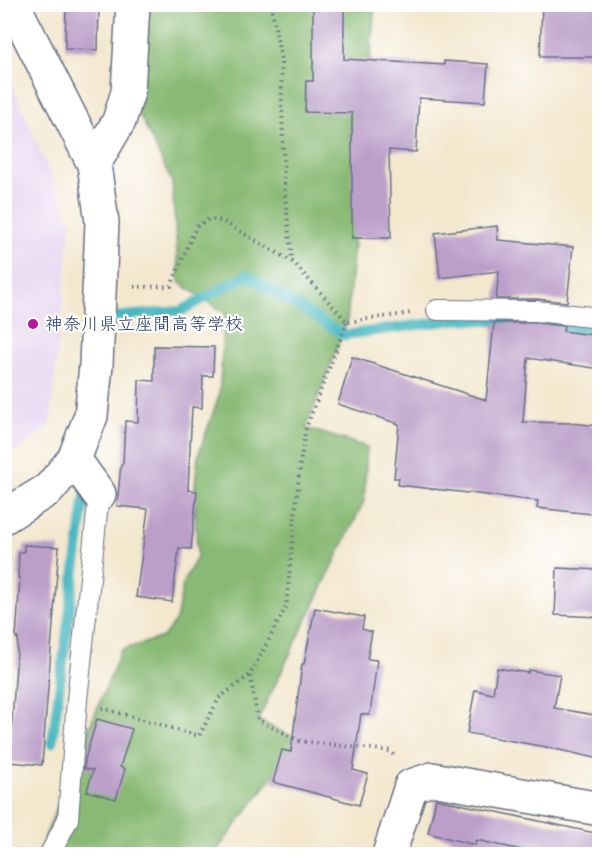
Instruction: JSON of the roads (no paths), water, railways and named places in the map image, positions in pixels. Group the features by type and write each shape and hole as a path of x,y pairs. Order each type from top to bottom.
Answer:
{"street":[{"path":"4,517 49,489 74,459 90,416 96,365 102,222 94,164 15,4"},
{"path":"94,164 119,121 128,92 133,4"},
{"path":"74,459 99,494"},
{"path":"389,855 411,786 432,779 600,809"}],"lane":[{"path":"437,310 536,311 600,318"},
{"path":"50,855 68,819 77,700 99,494"}],"waterway":[{"path":"109,326 112,317 181,311 247,275 344,335 462,319 527,324"},
{"path":"552,326 600,330"},
{"path":"52,743 85,496"}],"place":[{"name":"神奈川県立座間高等学校","path":"33,324"}]}
